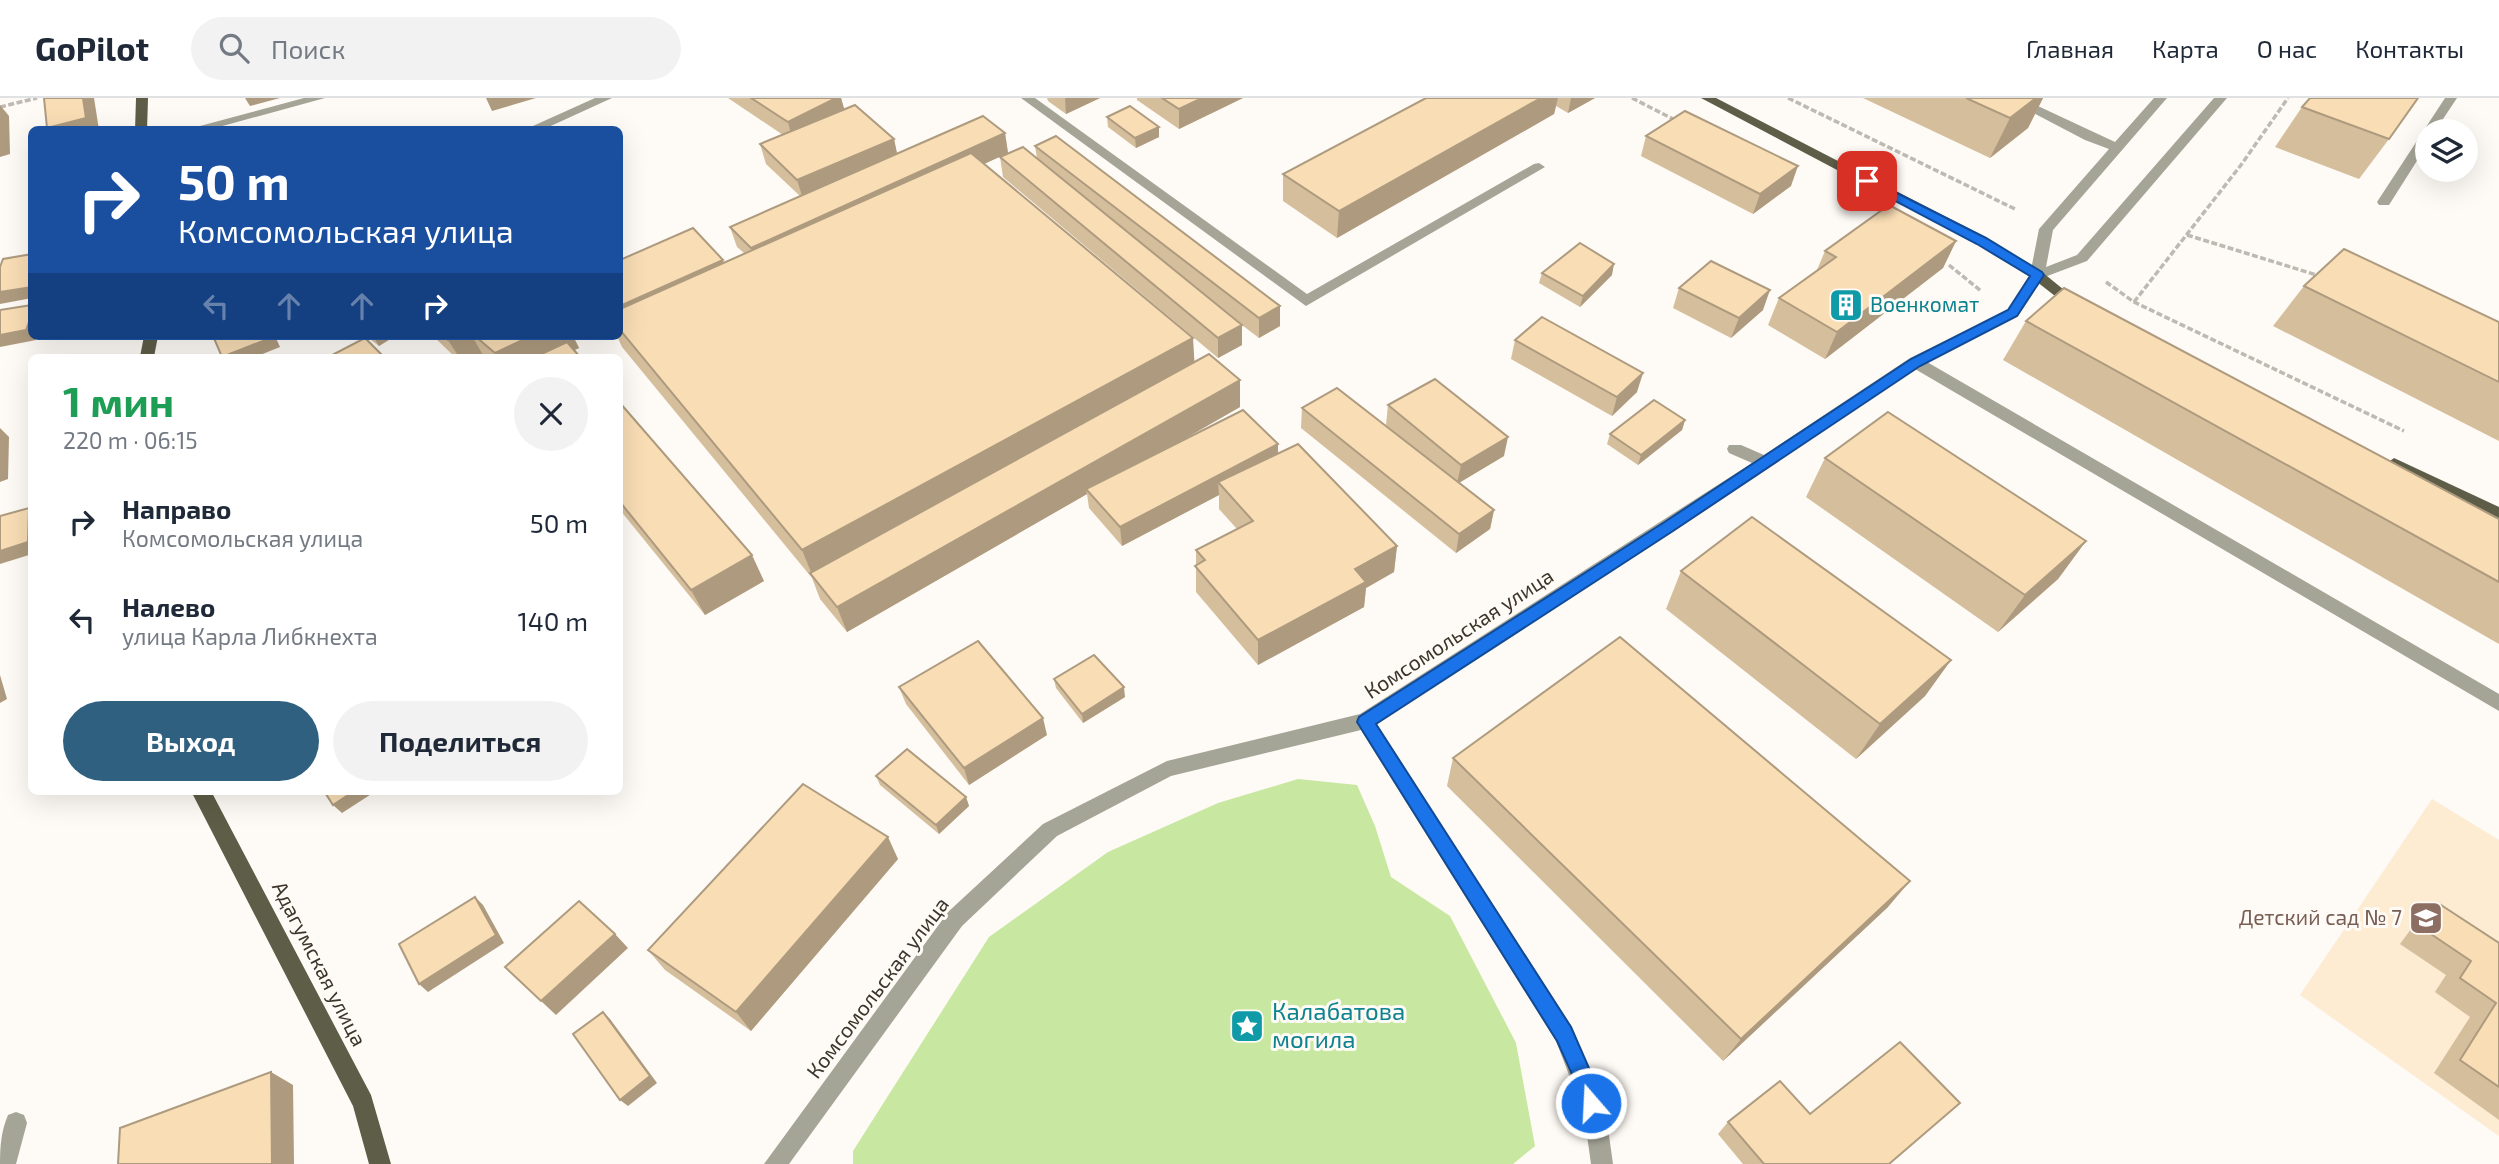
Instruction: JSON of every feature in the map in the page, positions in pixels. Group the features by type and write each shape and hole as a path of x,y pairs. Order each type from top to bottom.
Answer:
{"main road":[{"path":"141,126 142,98"},
{"path":"1707,98 1982,241 2038,275 2092,318"},
{"path":"2375,455 2499,514"},
{"name":"Адагумская улица","path":"203,795 363,1104 380,1164"}],"street":[{"path":"207,126 319,98"},
{"path":"540,126 606,98"},
{"path":"1027,98 1306,301 1539,167"},
{"path":"2011,98 2089,137 2116,147"},
{"name":"Комсомольская улица","path":"775,1164 955,919 1050,830 1167,769 1365,722 1766,463 1915,362 2013,313 2038,275 2046,229 2161,98"},
{"path":"2038,275 2082,258 2221,98"},
{"path":"2437,119 2451,98"},
{"path":"2384,202 2415,153"},
{"path":"1915,362 2499,703"},
{"path":"1735,449 1766,463"},
{"path":"1365,722 1564,1034 1586,1084 1602,1141 1602,1164"},
{"path":"5,1164 16,1123"}],"path":[{"path":"0,107 37,98"},
{"path":"1632,98 1679,122"},
{"path":"1788,98 2022,213"},
{"path":"2134,302 2288,98"},
{"path":"2187,235 2332,279"},
{"path":"1938,258 1950,265 1980,292"},
{"path":"2077,260 2134,302 2411,434"}],"shaded area":[{"name":"Детский сад № 7","path":"2432,799 2499,840 2499,1136 2300,995"}],"green space":[{"path":"1298,779 1357,785 1375,826 1391,877 1450,916 1516,1043 1535,1146 1513,1164 853,1164 853,1151 989,937 1108,852 1218,803"}],"building":[{"path":"44,98 83,98 86,118 47,126"},
{"path":"751,98 836,98 788,122"},
{"path":"1162,98 1202,98 1179,109"},
{"path":"1426,98 1541,98 1339,211 1283,174"},
{"path":"1966,98 2036,98 2010,118"},
{"path":"2310,98 2418,98 2389,139 2302,107"},
{"path":"855,105 894,139 797,180 760,144"},
{"path":"1130,106 1159,127 1135,138 1107,117"},
{"path":"1685,111 1798,166 1760,194 1646,136"},
{"path":"983,116 1005,133 751,248 730,227"},
{"path":"1056,136 1280,306 1259,318 1035,146"},
{"path":"1023,147 1242,325 1218,338 1000,157"},
{"path":"971,153 1193,338 802,550 623,334 623,308"},
{"name":"Военкомат","path":"1889,205 1956,241 1837,332 1779,298 1836,257 1825,251"},
{"path":"693,228 723,260 623,305 623,259"},
{"path":"1580,243 1614,264 1583,296 1542,273"},
{"path":"2344,249 2499,322 2499,382 2304,286"},
{"path":"28,255 28,288 0,292 0,267 3,259"},
{"path":"1711,261 1770,290 1739,318 1679,288"},
{"path":"2064,288 2499,519 2499,582 2026,321"},
{"path":"28,306 26,330 0,335 0,310"},
{"path":"1542,317 1643,373 1617,397 1515,340"},
{"path":"215,340 265,340 230,354 221,354"},
{"path":"361,340 367,340 381,354 334,354"},
{"path":"480,340 523,340 495,353"},
{"path":"567,342 577,354 541,354"},
{"path":"1209,354 1240,380 837,607 810,573"},
{"path":"1435,379 1508,437 1461,465 1388,405"},
{"path":"1337,388 1494,510 1459,534 1302,408"},
{"path":"1654,400 1685,420 1641,455 1610,434"},
{"path":"623,406 752,555 691,590 623,506"},
{"path":"1243,410 1278,444 1120,527 1086,489"},
{"path":"1888,412 2086,541 2025,595 1825,458"},
{"path":"1298,444 1397,546 1355,569 1366,582 1258,640 1195,566 1205,560 1196,550 1253,521 1218,482"},
{"path":"28,508 28,542 0,551 0,516"},
{"path":"1752,517 1951,660 1880,724 1681,571"},
{"path":"1620,637 1910,881 1741,1039 1453,758"},
{"path":"978,641 1043,718 964,768 899,687"},
{"path":"1094,655 1124,687 1082,714 1054,679"},
{"path":"907,749 966,797 936,825 876,776"},
{"path":"803,784 888,837 736,1012 648,950"},
{"path":"327,795 348,795 333,805"},
{"path":"475,897 496,935 419,984 399,944"},
{"path":"579,901 615,934 541,1001 505,967"},
{"path":"2441,905 2499,943 2499,1087 2460,1060 2496,1003 2460,978 2471,961 2425,930"},
{"path":"603,1012 650,1076 620,1100 573,1034"},
{"path":"1900,1042 1960,1103 1889,1164 1764,1164 1728,1122 1780,1081 1810,1114"},
{"path":"271,1072 272,1164 118,1164 120,1128"}],"place":[{"name":"Военкомат","path":"1846,305"},
{"name":"Детский сад № 7","path":"2426,918"},
{"name":"Калабатова могила","path":"1247,1026"}],"route":[{"path":"1591,1103 1586,1084 1564,1034 1365,722 1668,527 1915,362 2013,313 2038,275 1982,241 1867,181"}]}
